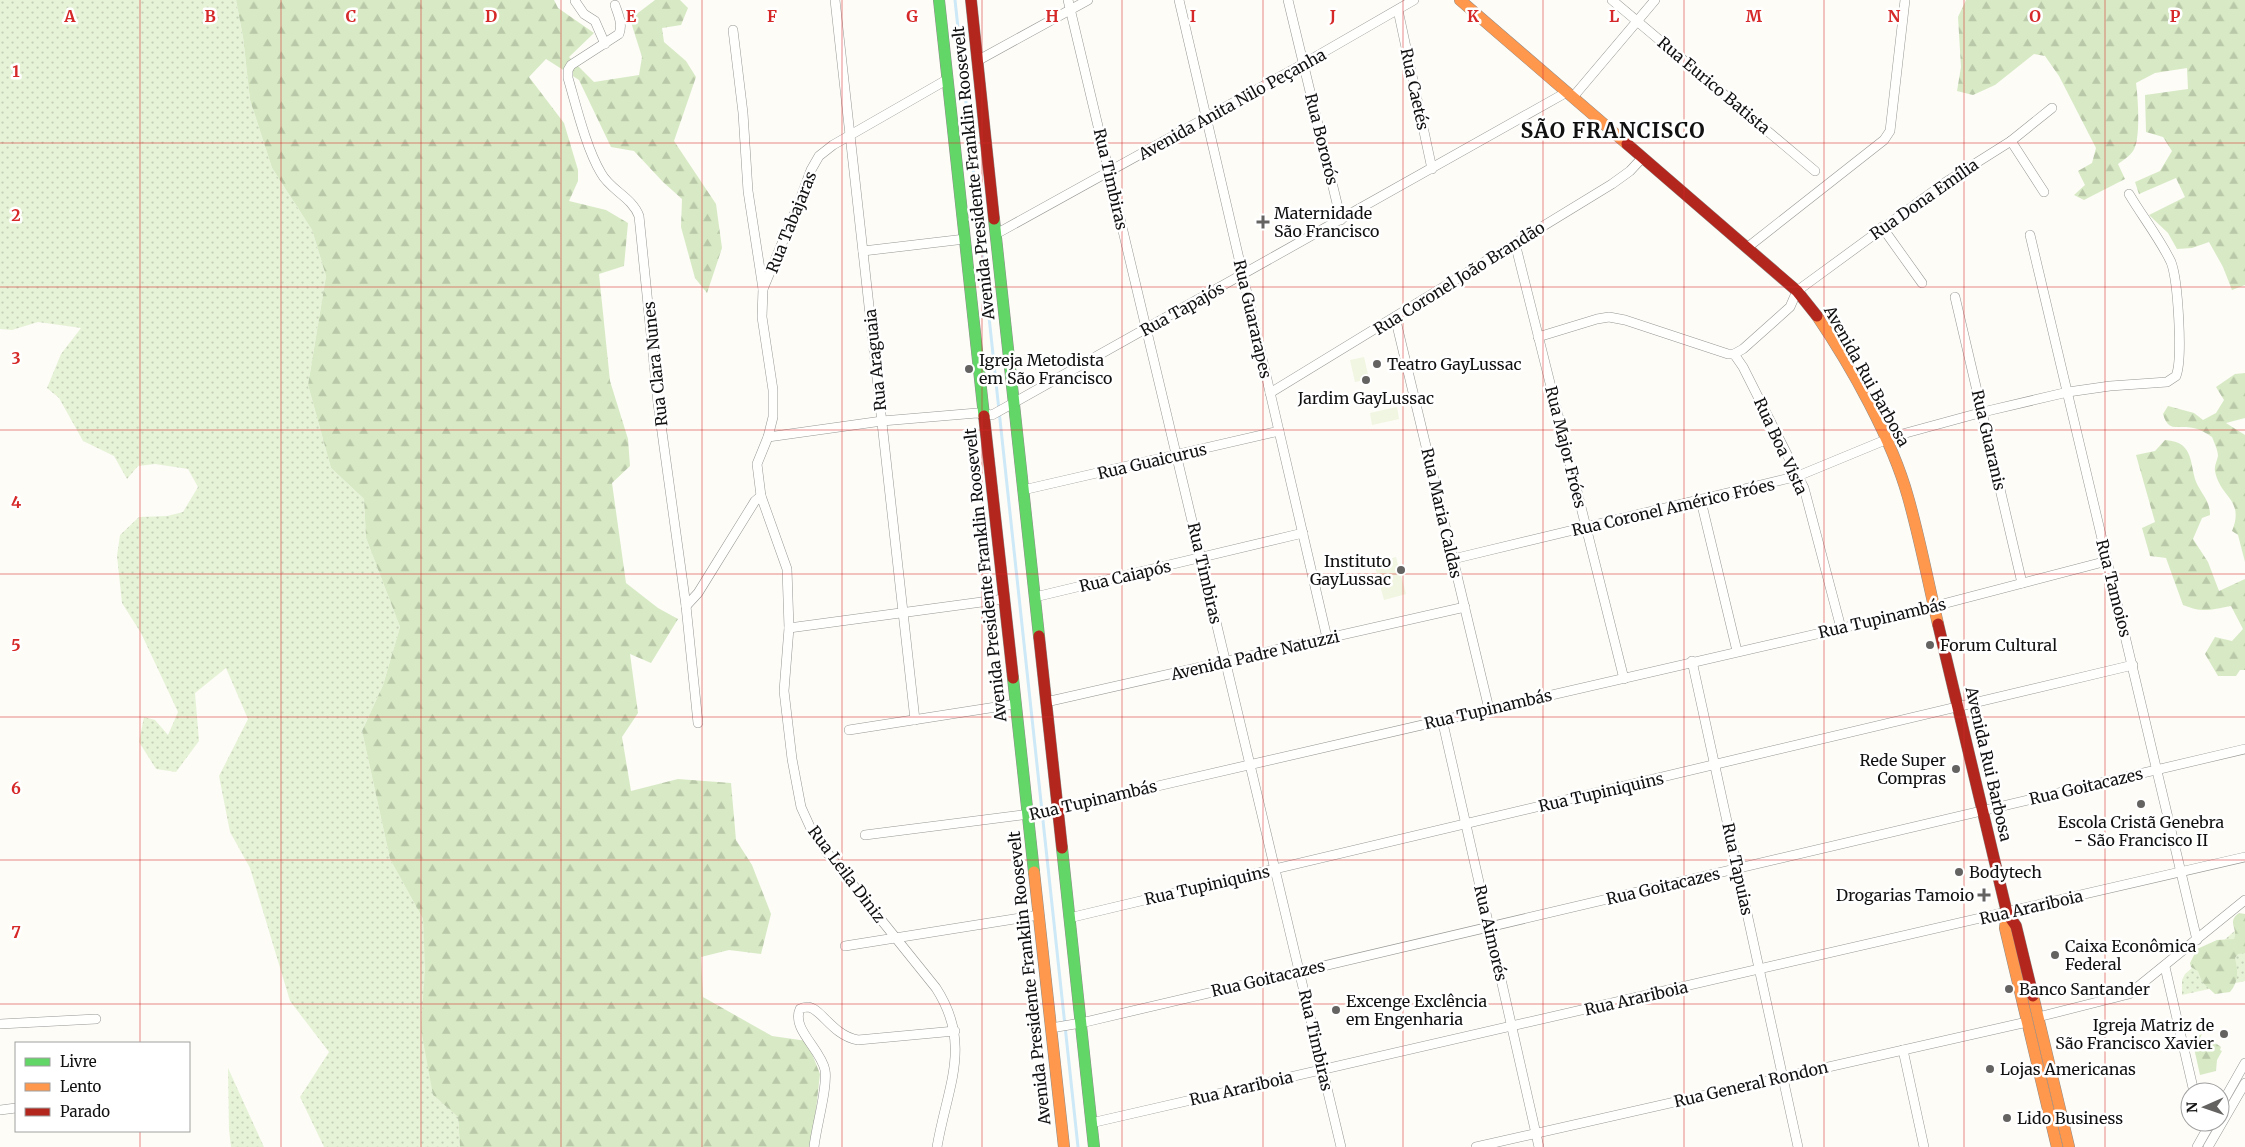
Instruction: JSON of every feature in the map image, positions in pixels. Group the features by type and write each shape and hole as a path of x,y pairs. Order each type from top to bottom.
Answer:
{"main road":[{"name":"Avenida Presidente Franklin Roosevelt","path":"940,0 965,239 988,414 1015,704 1031,814 1039,915 1056,1027 1064,1147"},
{"name":"Avenida Presidente Franklin Roosevelt","path":"971,0 996,234 1009,405 1024,490 1069,918 1076,1024 1094,1147"},
{"name":"Avenida Rui Barbosa","path":"1460,0 1797,291 1812,308 1823,326 1887,440 1908,496 1935,606 2007,913 2006,928 2026,1022 2057,1147"},
{"name":"Avenida Rui Barbosa","path":"2007,913 2016,926 2069,1147"}],"street":[{"name":"Rua Araguaia","path":"835,0 915,720"},
{"name":"Rua Timbiras","path":"1068,0 1341,1147"},
{"path":"977,61 1088,0"},
{"name":"Rua Guararapes","path":"1179,0 1327,638"},
{"name":"Rua Bororós","path":"1288,0 1341,220"},
{"name":"Avenida Anita Nilo Peçanha","path":"996,234 1304,64 1414,0"},
{"name":"Rua Eurico Batista","path":"1612,0 1815,171"},
{"path":"1570,95 1655,0"},
{"path":"1748,247 1884,140 1890,131 1905,0"},
{"path":"575,1 584,14 595,21 605,44"},
{"name":"Rua Clara Nunes","path":"615,5 621,29 619,34 571,65 568,70 568,78 582,124 600,172 606,181 632,204 638,216 658,403 686,606 698,724"},
{"name":"Rua Caetés","path":"1398,10 1432,169"},
{"path":"733,30 743,113 748,191 763,289"},
{"name":"Rua Tabajaras","path":"768,437 773,416 773,390 762,317 763,289 811,170 820,156 832,145 948,79"},
{"name":"Rua Tapajós","path":"768,437 882,421 988,414 1009,405 1432,169 1570,95"},
{"name":"Rua Dona Emília","path":"1797,291 1946,182 2012,141 2052,108"},
{"path":"2012,141 2044,192"},
{"name":"Rua Coronel João Brandão","path":"1270,393 1612,184 1630,171 1643,157"},
{"name":"Rua Coronel Américo Fróes","path":"1454,559 1701,501 1798,476 1887,440 1983,412 2068,392 2110,386 2167,382 2176,376 2181,355 2171,263 2129,194"},
{"path":"1882,227 1922,284"},
{"name":"Rua Tamoios","path":"2030,235 2197,940"},
{"path":"863,251 965,239"},
{"name":"Rua Major Fróes","path":"1515,244 1624,679"},
{"path":"1538,337 1609,317 1625,320 1728,354 1734,354 1743,349 1790,307 1797,291"},
{"name":"Rua Guaranis","path":"1955,297 2022,583"},
{"name":"Rua Maria Caldas","path":"1395,317 1489,709"},
{"name":"Rua Boa Vista","path":"1734,354 1804,488 1841,628"},
{"name":"Rua Guaicurus","path":"1024,490 1279,431"},
{"name":"Rua Leila Diniz","path":"768,437 757,464 761,496 787,569 789,628 784,691 786,719 802,807 811,829 825,850 945,1002 955,1031 956,1047 951,1084 937,1147"},
{"path":"686,606 698,593 755,501 761,496"},
{"path":"1701,501 1737,651"},
{"name":"Rua Caiapós","path":"1035,597 1303,533"},
{"name":"Rua Tupinambás","path":"864,835 1045,812 1935,606 2107,561"},
{"path":"789,628 1004,599"},
{"name":"Avenida Padre Natuzzi","path":"1046,702 1465,607"},
{"name":"Rua Tapuias","path":"1692,661 1798,1147"},
{"name":"Rua Tupiniquins","path":"1069,918 2133,666"},
{"path":"849,730 1015,704"},
{"name":"Rua Aimorés","path":"1442,719 1539,1147"},
{"name":"Rua Goitacazes","path":"1056,1027 1076,1024 2245,749"},
{"name":"Rua Arariboia","path":"1091,1123 2007,913 2245,856"},
{"path":"2038,1017 2129,994 2245,900"},
{"path":"846,946 1039,915"},
{"path":"2164,967 2192,1082"},
{"path":"814,1147 825,1071 809,1039 799,1026 797,1015 800,1008 808,1007 814,1010 840,1034 858,1040 955,1031"},
{"path":"0,1024 96,1019"},
{"name":"Rua General Rondon","path":"1476,1147 2026,1022"},
{"path":"1903,1050 1924,1147"},
{"path":"2230,1089 2245,1063"},
{"path":"2208,1147 2245,1082"},
{"path":"0,1110 15,1108"},
{"path":"2197,1147 2206,1132"}],"green space":[{"path":"0,0 236,0 243,37 250,100 272,168 312,230 326,276 308,385 331,468 364,499 366,538 400,627 383,685 362,731 390,859 423,919 433,1095 458,1117 460,1147 324,1147 300,1097 329,1052 290,1001 250,868 230,832 219,776 248,719 226,668 195,693 199,741 176,772 156,769 139,742 144,717 155,720 168,735 178,712 141,633 122,603 117,556 120,535 139,517 167,516 183,512 198,487 188,469 155,464 138,466 127,479 114,456 83,441 59,398 47,388 61,354 81,328 38,322 12,330 0,329"},
{"path":"236,0 554,0 558,8 594,33 569,57 594,82 639,75 642,57 630,19 655,0 680,0 688,8 681,25 662,28 664,42 686,61 696,77 674,141 716,204 722,248 707,293 695,278 681,227 682,199 634,151 611,147 579,80 546,59 529,77 564,123 578,170 578,181 569,201 606,210 628,223 624,266 599,274 610,381 628,439 630,466 612,483 626,583 658,608 678,619 651,663 630,654 638,713 622,737 631,791 678,779 731,783 736,840 752,865 771,914 761,954 729,950 701,957 703,997 772,1036 807,1041 820,1074 813,1136 809,1147 460,1147 458,1117 433,1095 421,1029 425,969 423,919 390,859 362,731 383,685 400,627 366,538 364,499 331,468 308,385 326,276 312,230 272,168 250,100 243,37"},
{"path":"1966,0 2245,0 2245,285 2232,290 2223,267 2209,242 2192,248 2177,249 2168,233 2149,215 2185,197 2176,178 2139,194 2135,182 2160,171 2172,151 2163,137 2146,132 2145,95 2188,89 2187,68 2155,73 2136,83 2138,118 2136,145 2130,155 2118,164 2125,179 2084,200 2074,195 2085,185 2078,171 2092,163 2096,148 2059,76 2045,56 2034,54 1995,85 1973,95 1957,91 1961,67 1958,17"},
{"path":"1364,357 1369,379 1355,382 1350,360"},
{"path":"2245,373 2245,418 2226,423 2245,435 2245,562 2238,535 2232,531 2236,512 2234,505 2218,480 2215,471 2218,454 2212,437 2196,429 2171,426 2165,420 2163,414 2168,406 2194,413 2203,420 2216,413 2224,400 2216,387 2235,374"},
{"path":"1397,407 1399,419 1372,425 1370,413"},
{"path":"2165,440 2182,445 2187,450 2195,479 2208,503 2210,515 2202,518 2193,539 2208,562 2219,591 2245,579 2245,670 2240,670 2236,676 2218,676 2205,654 2215,637 2232,641 2243,629 2231,606 2207,610 2183,605 2166,558 2150,556 2142,528 2155,522 2136,455 2155,451"},
{"path":"1396,557 1406,594 1384,600 1374,563"},
{"path":"2239,913 2245,914 2245,953 2238,954 2235,958 2237,976 2230,992 2215,994 2202,982 2198,971 2191,967 2190,963 2197,949 2217,940 2234,939 2233,919"},
{"path":"2245,922 2245,981 2182,995 2182,980 2185,974"},
{"path":"2202,1034 2200,1038 2208,1044 2211,1040 2221,1047 2220,1050 2222,1051 2217,1060 2216,1071 2200,1075 2192,1039"},
{"path":"228,1068 264,1147 231,1147"}],"waterway":[{"path":"955,0 1078,1147"}],"traffic: fast":[{"path":"939,0 984,416"},
{"path":"994,219 1039,636"},
{"path":"1013,678 1034,872"},
{"path":"1062,848 1094,1147"}],"traffic: slow":[{"path":"1460,0 1627,144"},
{"path":"1817,316 1857,380 1892,451 1908,497 1938,624"},
{"path":"1034,872 1064,1147"},
{"path":"2007,913 2005,928 2057,1147"},
{"path":"2033,996 2069,1147"}],"traffic: jam":[{"path":"971,0 994,219"},
{"path":"1627,144 1797,291 1817,316"},
{"path":"984,416 1013,678"},
{"path":"1938,624 2007,913 2016,926 2033,996"},
{"path":"1039,636 1062,848"}],"place":[{"name":"Maternidade São Francisco","path":"1263,222"},
{"name":"Teatro GayLussac","path":"1377,364"},
{"name":"Igreja Metodista em São Francisco","path":"969,369"},
{"name":"Jardim GayLussac","path":"1366,380"},
{"name":"Instituto GayLussac","path":"1401,570"},
{"name":"Forum Cultural","path":"1930,645"},
{"name":"Rede Super Compras","path":"1956,769"},
{"name":"Escola Cristã Genebra - São Francisco II","path":"2141,804"},
{"name":"Bodytech","path":"1959,872"},
{"name":"Drogarias Tamoio","path":"1984,895"},
{"name":"Caixa Econômica Federal","path":"2055,955"},
{"name":"Banco Santander","path":"2009,989"},
{"name":"Excenge Exclência em Engenharia","path":"1336,1010"},
{"name":"Igreja Matriz de São Francisco Xavier","path":"2224,1034"},
{"name":"Lojas Americanas","path":"1990,1069"},
{"name":"Lido Business","path":"2007,1118"}],"district":[{"name":"SÃO FRANCISCO","path":"1613,131"}]}
